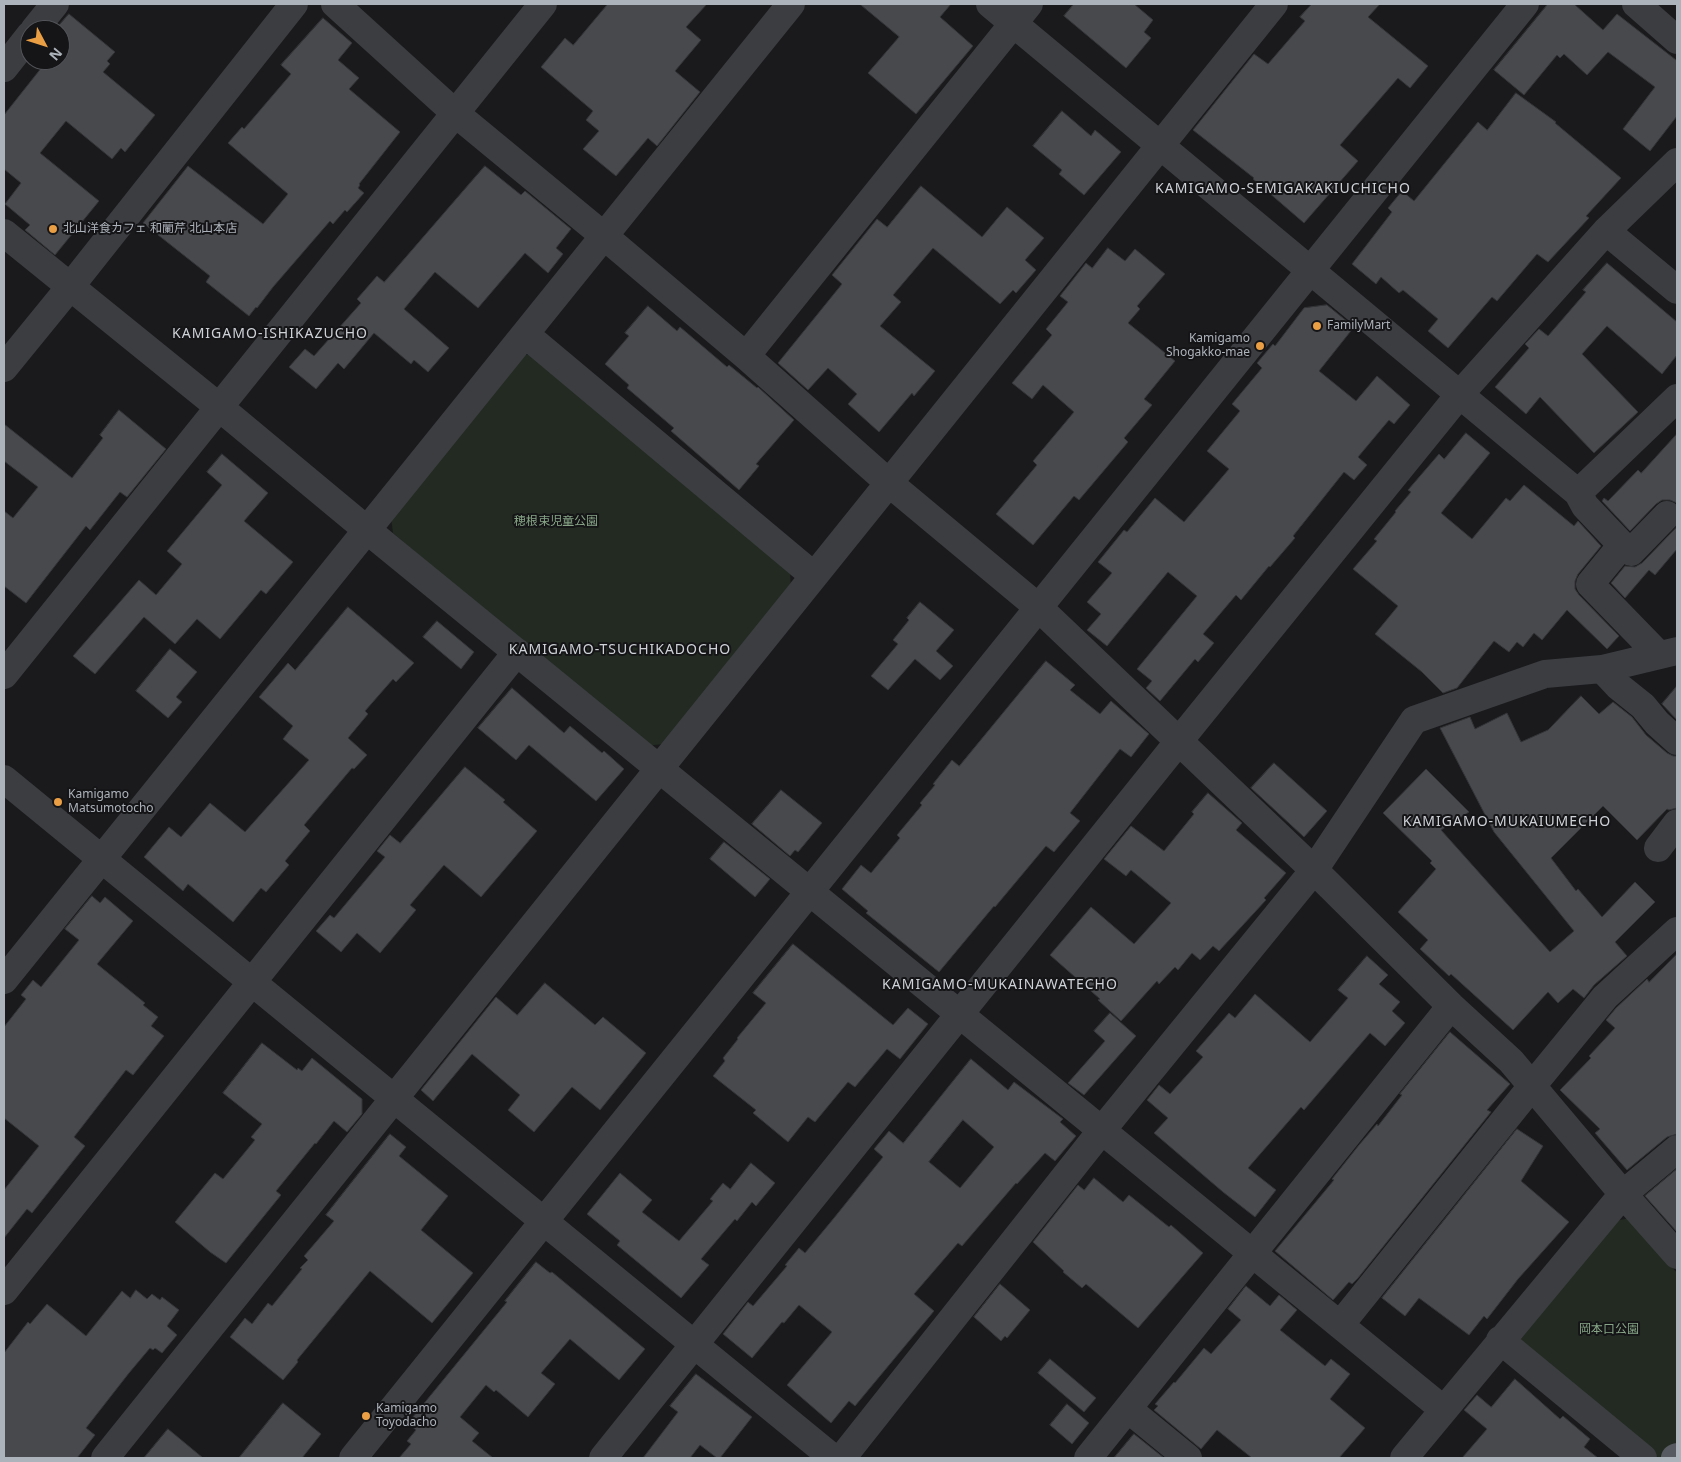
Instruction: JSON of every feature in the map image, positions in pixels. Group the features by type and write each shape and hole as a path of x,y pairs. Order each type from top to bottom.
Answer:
{"street":[{"path":"42,20 55,4"},
{"path":"4,368 294,4"},
{"path":"334,4 455,114 746,356 889,483 1039,608 1314,870 1451,1006 1510,1061 1677,1255"},
{"path":"4,675 543,4"},
{"path":"4,980 791,4"},
{"path":"990,4 1021,14 1160,145 1578,493 1585,506 1631,552 1667,515"},
{"path":"105,1458 1274,4"},
{"path":"353,1458 1525,4"},
{"path":"1636,4 1677,40"},
{"path":"746,356 1021,14"},
{"path":"4,68 20,48"},
{"path":"603,1458 1178,741 1460,394 1606,231 1677,162"},
{"path":"1606,231 1677,290"},
{"path":"4,233 1444,1410"},
{"path":"525,334 814,576"},
{"path":"1578,493 1677,398"},
{"path":"1622,545 1590,584 1668,653"},
{"path":"4,1291 517,652"},
{"path":"842,1458 1102,1130 1314,870 1414,720 1546,674 1602,669 1668,653"},
{"path":"1602,669 1618,686 1643,706 1657,723 1677,741"},
{"path":"4,780 833,1458"},
{"path":"1658,848 1677,823"},
{"path":"1340,1325 1605,997 1677,931"},
{"path":"1088,1458 1451,1006"},
{"path":"1404,1458 1623,1194 1677,1149"},
{"path":"1500,1340 1643,1458"},
{"path":"1128,1409 1188,1458"}],"green space":[{"name":"穂根束児童公園","path":"521,355 535,355 790,572 791,591 664,744 645,746 393,533 391,518"},
{"name":"岡本口公園","path":"1630,1218 1677,1273 1677,1444 1662,1458 1659,1458 1513,1339 1610,1222"}],"building":[{"path":"608,4 707,4 686,27 701,40 675,71 700,92 657,146 648,138 616,176 583,149 599,131 586,120 593,111 541,67 565,38 573,45"},
{"path":"860,4 951,4 940,17 973,46 916,114 868,73 899,37"},
{"path":"1074,4 1134,4 1153,20 1144,32 1151,38 1126,68 1064,16"},
{"path":"1312,4 1380,4 1368,17 1428,66 1410,88 1398,78 1340,145 1358,161 1304,223 1254,178 1193,130 1254,54 1268,64 1305,21 1300,17"},
{"path":"1548,4 1574,4 1603,30 1617,14 1676,60 1677,58 1677,116 1650,151 1623,129 1655,87 1608,52 1587,75 1564,54 1560,58 1557,55 1524,95 1494,70"},
{"path":"69,14 115,52 107,61 110,64 103,72 155,115 125,152 121,148 112,159 66,121 40,153 99,201 55,255 25,230 30,225 5,204 21,183 4,169 4,115 40,70 70,70 70,20 64,20"},
{"path":"323,18 352,43 338,60 359,78 349,89 400,132 359,184 358,188 364,193 333,224 330,221 249,316 206,282 210,276 143,223 188,166 263,224 288,194 228,143 242,127 244,129 291,74 281,65"},
{"path":"1516,93 1556,122 1621,178 1586,216 1589,218 1548,262 1537,254 1497,301 1492,297 1448,348 1428,331 1438,319 1403,290 1399,293 1381,277 1376,284 1352,264 1392,212 1388,208 1402,191 1414,201 1478,122 1487,130"},
{"path":"1062,111 1091,136 1095,130 1121,152 1084,195 1059,174 1062,170 1033,146"},
{"path":"485,166 521,195 525,191 571,229 556,248 563,254 548,273 525,253 478,308 435,272 404,309 449,348 428,372 414,360 411,364 374,333 344,369 338,363 316,389 289,367 305,349 314,356 361,303 357,299 377,276 384,282"},
{"path":"921,186 982,237 1007,207 1044,238 1025,260 1036,270 1016,293 1013,290 1000,304 933,248 893,295 901,302 880,326 935,371 914,396 912,393 879,432 848,404 857,394 828,368 808,390 778,363 842,284 832,275 877,219 887,227"},
{"path":"1108,248 1125,261 1135,249 1165,274 1137,306 1140,309 1128,323 1175,361 1144,399 1152,405 1124,438 1128,442 1079,500 1074,496 1033,545 996,514 1037,465 1033,461 1074,412 1043,385 1032,399 1012,383 1052,335 1046,329 1068,302 1060,296 1086,263 1092,268"},
{"path":"1607,263 1677,322 1677,355 1662,374 1607,326 1582,354 1638,412 1594,453 1540,397 1526,414 1495,387 1529,348 1525,344 1539,329 1548,336 1586,292 1583,290"},
{"path":"1327,305 1354,327 1319,371 1356,401 1377,376 1410,405 1394,424 1389,420 1358,457 1367,465 1354,480 1344,472 1293,536 1295,538 1270,567 1241,600 1236,595 1203,634 1214,643 1198,662 1195,659 1160,701 1146,688 1152,681 1137,669 1197,596 1168,572 1107,646 1087,630 1101,614 1087,602 1112,573 1098,562 1124,530 1127,532 1155,498 1184,522 1229,469 1207,451 1240,411 1232,404 1262,368 1257,363 1273,344 1275,346 1304,308"},
{"path":"648,306 677,331 680,327 727,367 729,365 758,387 794,420 756,464 759,466 739,490 671,431 674,428 627,388 629,385 605,364 629,336 625,333"},
{"path":"119,410 166,449 127,497 120,492 90,530 86,526 26,603 4,586 4,511 13,518 38,487 4,461 4,424 72,478 103,438 100,435"},
{"path":"1466,433 1490,453 1441,513 1472,539 1506,498 1510,501 1524,485 1574,526 1578,521 1601,546 1578,574 1575,581 1575,589 1619,636 1607,649 1567,610 1542,640 1534,633 1523,647 1517,642 1509,652 1494,641 1457,688 1443,693 1422,672 1375,634 1398,606 1353,569 1377,541 1374,539 1411,492 1408,490 1439,454 1444,459"},
{"path":"1677,434 1677,503 1670,500 1662,500 1630,531 1602,501 1604,498 1608,501 1638,470 1641,473"},
{"path":"222,454 268,493 244,521 293,562 266,594 261,590 220,639 197,619 175,644 144,617 95,674 73,656 139,580 156,595 182,564 167,551 222,485 207,472"},
{"path":"1677,527 1677,549 1655,575 1649,570 1625,598 1611,583 1625,566 1635,567 1642,563"},
{"path":"920,602 954,630 936,651 953,666 940,680 915,659 888,690 871,676 898,644 893,640"},
{"path":"348,607 414,663 396,682 393,679 365,711 368,714 348,738 367,755 354,769 352,768 304,825 310,831 285,861 289,865 266,892 261,888 233,922 188,884 183,891 144,857 169,827 181,837 210,803 245,832 309,760 283,739 293,726 259,697 288,663 295,670"},
{"path":"437,621 474,652 461,669 423,637"},
{"path":"170,649 197,672 176,697 182,702 168,718 136,691"},
{"path":"1046,661 1075,685 1070,690 1100,714 1111,701 1149,734 1131,757 1120,749 1070,813 1080,821 1054,852 1046,846 939,972 866,913 868,911 842,889 861,865 871,873 900,838 897,835 922,805 920,803 952,760 959,766"},
{"path":"1677,686 1677,720 1662,704"},
{"path":"512,688 564,733 570,726 602,753 604,751 624,769 596,801 529,745 516,760 478,728"},
{"path":"1581,696 1599,714 1613,702 1632,717 1646,735 1667,753 1677,756 1677,808 1667,809 1637,840 1603,806 1551,858 1576,891 1578,889 1602,917 1635,882 1655,902 1615,942 1627,956 1594,985 1584,998 1573,989 1558,1003 1548,992 1513,1030 1451,974 1449,976 1420,949 1428,940 1398,912 1436,869 1430,863 1432,861 1383,813 1426,769 1469,812 1441,830 1550,952 1574,931 1494,832 1440,728 1470,717 1475,729 1507,713 1521,742 1548,730"},
{"path":"1274,763 1327,811 1304,837 1251,788"},
{"path":"465,767 505,800 503,802 537,831 481,897 444,865 410,905 416,910 380,953 357,933 341,952 316,931 330,915 334,918 385,857 377,851 390,835 400,843"},
{"path":"781,790 822,823 798,852 795,850 790,856 752,824"},
{"path":"1208,793 1242,823 1236,830 1286,873 1264,898 1266,900 1219,951 1213,946 1200,960 1192,953 1178,970 1175,967 1159,984 1157,981 1121,1021 1098,1000 1100,999 1050,955 1091,907 1134,944 1171,903 1131,870 1126,876 1104,859 1131,826 1164,851 1194,814 1192,812"},
{"path":"724,842 770,879 755,897 710,859"},
{"path":"92,896 100,903 105,897 133,921 97,964 145,1003 143,1005 158,1017 151,1026 164,1036 133,1075 126,1070 74,1137 85,1146 32,1213 27,1209 4,1238 4,1190 39,1146 4,1118 4,1027 26,999 21,995 33,980 41,987 79,940 65,929"},
{"path":"793,944 893,1025 908,1008 928,1024 900,1059 887,1049 855,1087 848,1082 815,1122 808,1117 788,1142 753,1113 756,1110 713,1076 725,1061 723,1058 737,1038 766,1003 753,993"},
{"path":"1677,954 1677,1134 1667,1137 1627,1170 1595,1133 1600,1129 1560,1090 1591,1058 1589,1056 1615,1028 1606,1020 1616,1008 1647,979 1649,982"},
{"path":"1367,956 1388,975 1379,984 1400,1002 1392,1011 1405,1023 1385,1046 1370,1033 1304,1110 1301,1107 1248,1168 1276,1190 1255,1217 1154,1133 1168,1118 1147,1100 1159,1085 1170,1094 1203,1057 1196,1051 1229,1013 1235,1018 1255,994 1310,1042 1348,998 1338,990"},
{"path":"545,983 595,1025 603,1017 646,1053 600,1110 572,1087 534,1132 508,1110 520,1095 472,1054 433,1101 421,1090 496,997 517,1015"},
{"path":"1110,1013 1136,1036 1084,1095 1068,1083 1105,1041 1094,1031"},
{"path":"1450,1032 1510,1084 1487,1110 1491,1112 1358,1278 1352,1284 1349,1282 1333,1300 1275,1251 1334,1180 1332,1179 1359,1145 1377,1124 1378,1126 1402,1095 1400,1094"},
{"path":"262,1043 297,1070 298,1068 302,1071 312,1058 362,1099 362,1114 347,1132 334,1121 276,1191 281,1195 226,1263 175,1222 215,1173 223,1179 255,1140 251,1137 262,1124 223,1093"},
{"path":"971,1059 1008,1090 1014,1082 1063,1119 1060,1122 1076,1136 1055,1161 1045,1153 1016,1183 962,1246 958,1243 914,1294 934,1311 855,1406 849,1401 831,1423 787,1385 832,1332 799,1305 752,1358 723,1334 748,1302 753,1306 787,1266 785,1265 799,1248 805,1253 834,1218 883,1157 874,1149 889,1131 903,1143","holes":["963,1120 994,1147 960,1188 929,1162"]},
{"path":"1517,1129 1543,1146 1521,1181 1569,1222 1518,1279 1487,1319 1484,1316 1469,1335 1419,1298 1405,1316 1382,1298"},
{"path":"390,1134 406,1147 399,1156 448,1196 421,1230 473,1273 432,1323 370,1271 297,1360 298,1362 283,1380 230,1337 245,1318 252,1324 268,1303 272,1306 302,1269 300,1268 308,1260 304,1256 334,1221 326,1215"},
{"path":"751,1163 775,1183 756,1206 752,1202 737,1221 735,1219 701,1259 709,1265 681,1298 617,1245 620,1241 587,1214 620,1173 652,1200 642,1212 679,1241 713,1201 710,1199 723,1183 730,1189"},
{"path":"1677,1169 1677,1232 1645,1196"},
{"path":"1094,1178 1123,1202 1129,1195 1169,1227 1171,1225 1203,1253 1138,1328 1086,1284 1082,1288 1033,1242 1078,1185 1084,1190"},
{"path":"536,1262 550,1273 552,1272 645,1349 619,1380 570,1339 541,1373 555,1384 528,1417 496,1390 494,1392 486,1385 460,1417 479,1433 472,1441 493,1458 399,1458 411,1444 407,1441 416,1430 408,1423 507,1302 505,1301"},
{"path":"1000,1284 1030,1310 1007,1338 1005,1336 1001,1341 974,1317"},
{"path":"1246,1286 1270,1306 1279,1295 1297,1310 1280,1330 1325,1366 1331,1359 1350,1374 1330,1399 1365,1428 1339,1458 1252,1458 1217,1430 1201,1449 1154,1410 1158,1406 1155,1404 1204,1348 1211,1354 1241,1320 1228,1309"},
{"path":"136,1290 147,1299 152,1294 160,1300 162,1297 179,1310 167,1326 177,1335 162,1353 155,1348 153,1350 150,1348 129,1373 86,1428 95,1435 77,1458 4,1458 4,1353 28,1322 30,1324 47,1304 86,1336 122,1291 130,1298"},
{"path":"1050,1359 1096,1398 1084,1412 1038,1373"},
{"path":"696,1374 752,1417 720,1458 717,1458 700,1445 690,1458 643,1458 678,1412 670,1406"},
{"path":"1515,1379 1560,1419 1563,1416 1590,1439 1584,1447 1598,1458 1462,1458 1487,1429 1464,1410 1477,1395 1491,1407"},
{"path":"283,1403 321,1434 302,1458 239,1458"},
{"path":"1067,1404 1089,1423 1072,1444 1050,1425"},
{"path":"168,1429 203,1458 144,1458"},
{"path":"1134,1434 1164,1458 1114,1458"}],"place":[{"name":"北山洋食カフェ 和蘭芹 北山本店","path":"53,229"},
{"name":"FamilyMart","path":"1317,326"},
{"name":"Kamigamo Shogakko-mae","path":"1260,346"},
{"name":"Kamigamo Matsumotocho","path":"58,802"},
{"name":"Kamigamo Toyodacho","path":"366,1416"}],"district":[{"name":"KAMIGAMO-SEMIGAKAKIUCHICHO","path":"1283,189"},
{"name":"KAMIGAMO-ISHIKAZUCHO","path":"270,334"},
{"name":"KAMIGAMO-TSUCHIKADOCHO","path":"620,650"},
{"name":"KAMIGAMO-MUKAIUMECHO","path":"1507,822"},
{"name":"KAMIGAMO-MUKAINAWATECHO","path":"1000,985"}]}
